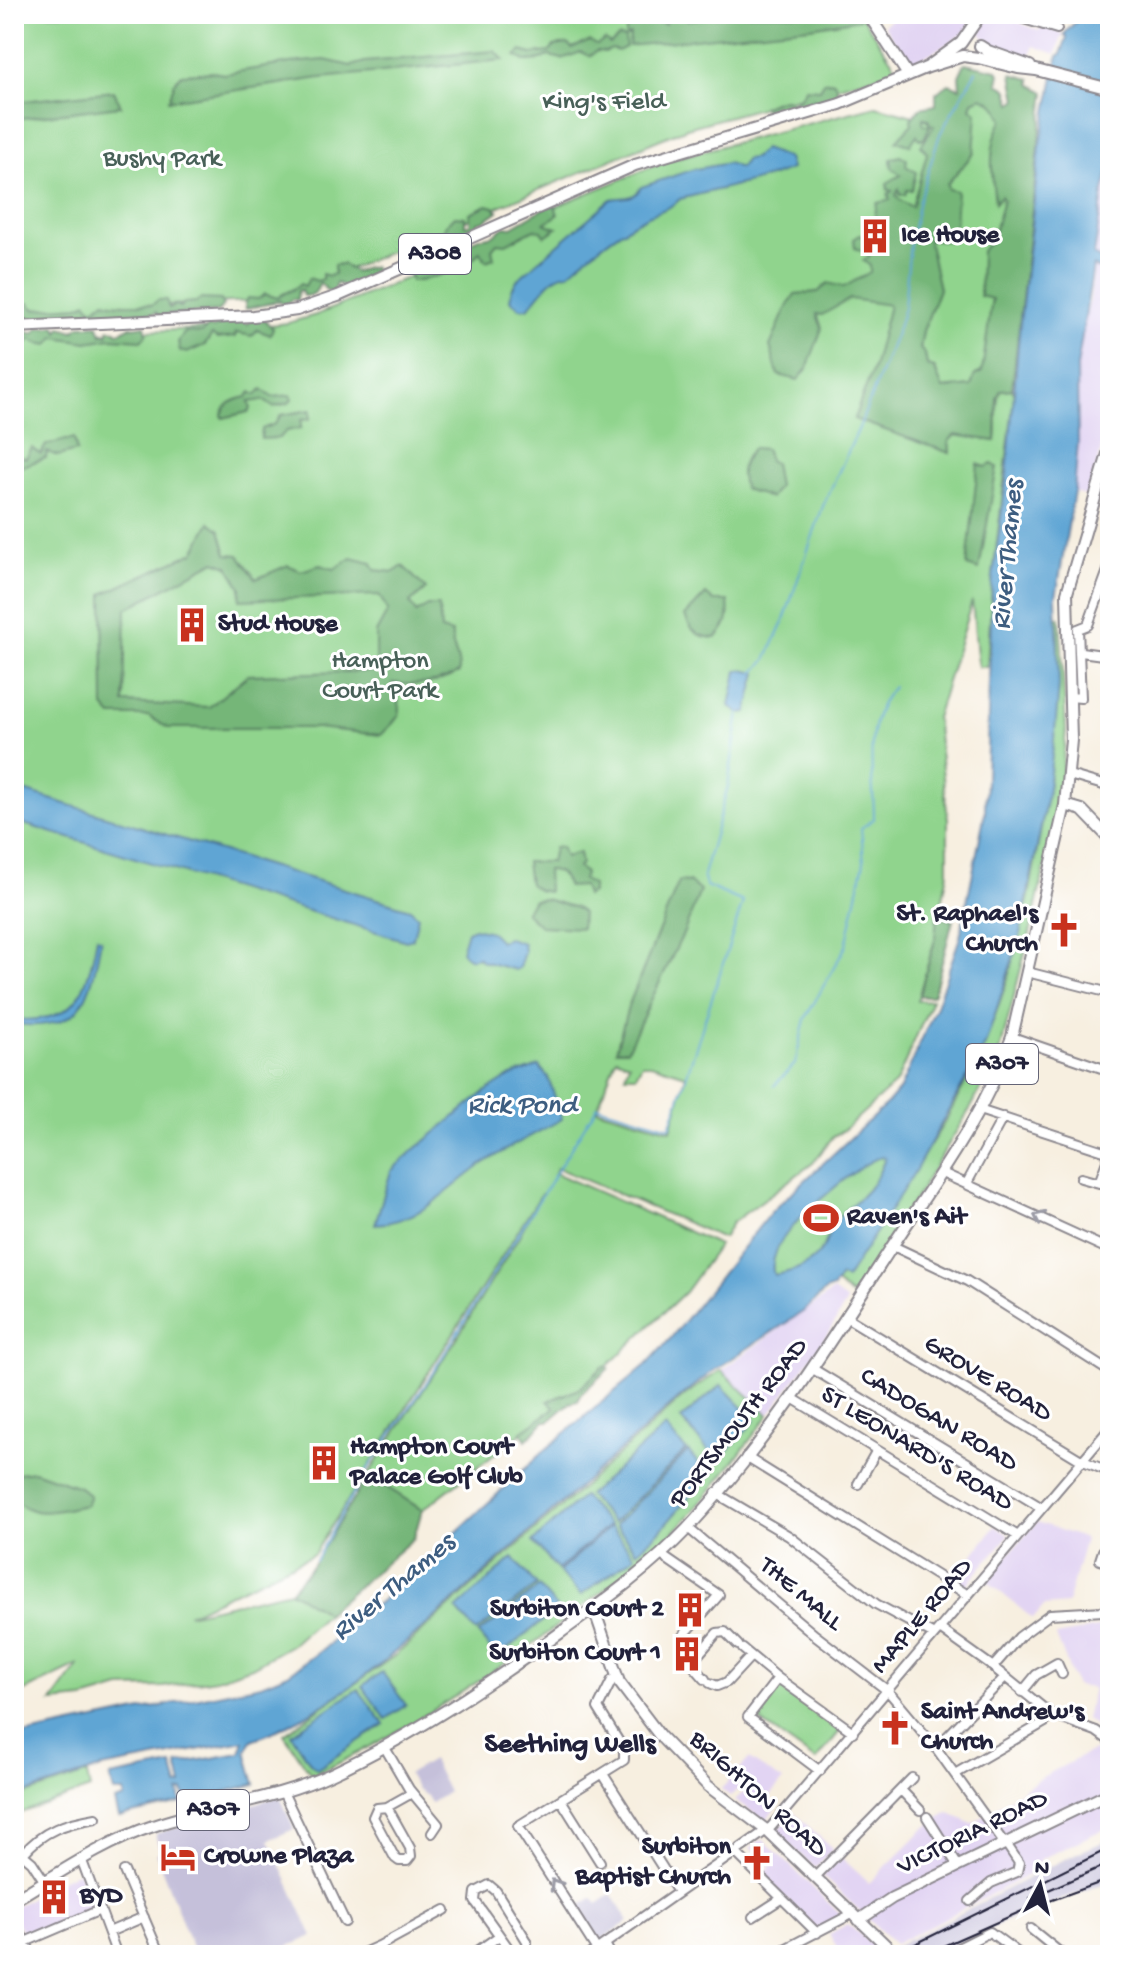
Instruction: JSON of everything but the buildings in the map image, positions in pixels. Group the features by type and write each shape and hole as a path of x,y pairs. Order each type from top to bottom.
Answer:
{"main road":[{"path":"868,14 908,75"},
{"path":"982,14 976,32 980,51 970,56 960,50 963,40 982,14"},
{"path":"963,40 979,43"},
{"name":"A308","path":"928,67 963,40"},
{"name":"A308","path":"979,43 988,51 1017,64 1110,89"},
{"name":"A308","path":"14,327 253,316 297,310 338,296 635,165 840,104 928,67 970,56 1017,64"},
{"name":"A307","path":"1073,628 1068,591 1108,466 1110,447"},
{"name":"PORTSMOUTH ROAD","path":"14,1900 148,1828 283,1792 329,1775 384,1746 493,1679 594,1609 661,1555 688,1528 813,1369 942,1173 1002,1065 1012,1037 1065,805 1076,697 1073,628"},
{"path":"1065,805 1082,810 1110,839"},
{"name":"BRIGHTON ROAD","path":"594,1609 617,1677 638,1710 694,1773 766,1830 896,1955"},
{"name":"VICTORIA ROAD","path":"856,1917 1110,1793"}],"street":[{"path":"1007,14 1057,29"},
{"path":"1076,697 1081,652 1073,628 1088,625 1110,565"},
{"path":"1081,652 1110,656"},
{"path":"1069,775 1110,787"},
{"path":"1027,972 1110,993"},
{"path":"1012,1037 1110,1071"},
{"path":"979,1110 1110,1153 1099,1183"},
{"path":"967,1183 1003,1117"},
{"path":"942,1173 1110,1250"},
{"path":"1081,1178 1110,1188"},
{"path":"893,1246 967,1281 1110,1372"},
{"name":"GROVE ROAD","path":"846,1317 1081,1460 1110,1472"},
{"name":"CADOGAN ROAD","path":"813,1369 1042,1508"},
{"name":"ST LEONARD'S ROAD","path":"792,1398 1018,1536"},
{"name":"MAPLE ROAD","path":"593,1952 766,1830 820,1771 1110,1428"},
{"path":"858,1484 877,1450"},
{"path":"746,1457 968,1595"},
{"path":"716,1493 789,1536 876,1604 937,1632 993,1667 1052,1715 1096,1731 1110,1741"},
{"name":"THE MALL","path":"688,1528 815,1635 888,1691 936,1748 1004,1843"},
{"path":"1110,1550 1103,1551 1100,1560 1110,1563"},
{"path":"661,1555 719,1595 683,1636"},
{"path":"993,1667 1019,1637 1050,1614 1104,1611"},
{"path":"751,1656 727,1682 717,1686 691,1663 717,1633 725,1632 778,1678 853,1732"},
{"path":"1022,1692 1036,1675 1057,1663 1062,1674"},
{"path":"593,1952 518,1826 624,1760 624,1750 598,1708 612,1680 617,1677"},
{"path":"936,1748 1005,1677"},
{"path":"778,1678 748,1717 820,1771"},
{"path":"955,1774 1052,1715"},
{"path":"384,1746 412,1793 438,1824 432,1833"},
{"path":"603,1774 678,1892"},
{"path":"815,1877 912,1778"},
{"path":"901,1790 924,1814 958,1866"},
{"path":"283,1792 345,1922"},
{"path":"387,1807 410,1848 411,1856 407,1861 395,1858 373,1817 377,1808 387,1807 412,1793"},
{"path":"561,1800 600,1862"},
{"path":"23,1854 33,1842 58,1827 96,1818"},
{"path":"970,1901 991,1883 1017,1872 1019,1863 1004,1843"},
{"path":"14,1847 37,1868 45,1882"},
{"path":"735,1852 817,1933"},
{"path":"82,1861 116,1955"},
{"path":"124,1871 160,1955"},
{"path":"489,1885 496,1891 527,1941 527,1950 520,1955 512,1953 499,1936 475,1901 476,1892 489,1885"},
{"path":"753,1917 781,1899"},
{"path":"25,1942 100,1910"},
{"path":"359,1955 445,1910"},
{"path":"109,1932 144,1917"},
{"path":"773,1955 856,1917"},
{"path":"14,1921 32,1955"},
{"path":"1037,1931 1063,1955"},
{"path":"944,1955 990,1932 1021,1955"},
{"path":"472,1955 499,1936"},
{"path":"605,1944 611,1955"},
{"path":"379,1946 384,1955"}],"shaded area":[{"path":"898,14 976,14 964,34 910,65 884,25"},
{"path":"988,14 1000,14 1039,31 1042,26 1063,34 1056,54 1034,46 1030,56 990,45 981,34"},
{"path":"1110,167 1110,417 1088,497 1074,492 1078,442 1077,367 1082,328 1090,301 1101,206"},
{"path":"833,1291 847,1301 827,1335 769,1415 721,1370"},
{"path":"1037,1522 1085,1539 1067,1604 1044,1606 1033,1619 986,1580"},
{"path":"995,1526 1009,1535 964,1588 953,1582"},
{"path":"1109,1626 1110,1736 1086,1719 1093,1688 1076,1686 1056,1636"},
{"path":"1102,1746 1110,1748 1110,1826 1039,1860 1042,1868 895,1944 822,1876 842,1858 869,1883 925,1828 948,1812 972,1824 1040,1778"},
{"path":"749,1759 783,1781 766,1800 776,1808 765,1821 735,1800 745,1791 741,1787 730,1796 721,1789"},
{"path":"432,1760 448,1792 431,1803 427,1796 417,1790 408,1774"},
{"path":"280,1796 294,1829 269,1840 313,1936 268,1955 195,1955 156,1854 160,1851 155,1834"},
{"path":"794,1813 833,1849 815,1868 776,1832"},
{"path":"1110,1839 1110,1881 1015,1917 933,1955 900,1955 893,1948 1073,1855"},
{"path":"764,1840 841,1915 816,1929 763,1876 771,1867 750,1848"},
{"path":"78,1872 93,1908 25,1937 14,1916 14,1908"},
{"path":"612,1894 629,1921 596,1943 574,1910 592,1898 597,1904"},
{"path":"848,1924 877,1948 864,1955 841,1955 829,1934"}],"green space":[{"name":"Bushy Park","path":"14,14 860,14 898,70 687,128 275,300 14,312"},
{"path":"666,14 686,14 687,20 739,14 857,14 860,19 629,46 626,21 645,18 665,24"},
{"path":"619,37 625,38 626,47 618,51 597,51 589,56 581,52 562,59 549,56 536,61 525,61 516,56 522,51 532,54 550,52 554,46 568,44 572,48 590,41 597,45 605,40 610,44"},
{"path":"495,51 504,60 321,78 169,100 175,81 182,74 224,74 325,60 351,66 365,62"},
{"path":"965,63 997,70 1000,74 998,83 1007,88 1012,103 1017,100 1012,74 1031,79 1031,84 1045,92 1012,389 1001,390 997,398 996,441 955,435 949,441 950,453 854,419 873,369 889,305 850,299 822,315 817,314 822,328 807,369 798,380 778,375 770,346 795,294 818,292 828,283 844,287 870,272 870,266 863,260 869,254 855,248 854,239 860,235 867,238 877,203 890,200 888,194 892,191 888,190 887,183 901,175 892,168 891,159 900,156 907,159 906,166 916,172 912,190 900,195 899,189 896,195 912,207 927,153 921,146 934,126 929,119 923,118 923,124 930,126 924,139 917,135 910,145 896,141 912,124 911,119 920,108 936,105 936,93 949,84 960,88 959,76","holes":["981,97 1000,112 1003,120 995,139 992,160 995,203 1001,196 1003,200 992,240 981,251 980,296 992,299 982,372 975,375 971,386 943,389 934,368 927,366 925,354 920,349 923,331 939,289 928,239 947,241 955,226 957,191 948,189 947,184 974,153 977,113 971,108 973,101"]},
{"path":"832,81 838,91 831,99 826,98 825,102 816,104 813,99 811,106 788,113 785,109 777,113 777,107 766,114 763,106 783,99 793,102 805,88 820,89 824,82"},
{"path":"114,91 121,106 14,119 14,102"},
{"path":"981,97 995,106 1003,120 996,202 1001,195 1003,200 992,240 991,314 982,372 971,386 942,389 935,368 927,366 925,354 920,349 923,331 939,289 927,239 948,189 946,184 974,153 971,108 973,100"},
{"name":"Hampton Court Park","path":"876,106 947,125 934,131 895,266 889,308 873,369 854,419 950,453 949,441 955,435 996,441 1000,390 1012,389 1014,396 992,584 987,667 978,667 972,601 936,718 948,819 948,872 935,940 917,1001 932,1000 896,1083 832,1138 813,1163 732,1223 723,1238 557,1168 555,1173 719,1245 685,1292 575,1397 562,1396 548,1401 556,1407 422,1510 368,1475 455,1341 542,1193 314,1554 188,1614 290,1591 327,1613 291,1645 252,1667 216,1679 163,1687 121,1688 84,1699 52,1702 79,1665 14,1696 14,335 242,328 288,323 316,315 456,258 564,203 668,160","holes":["616,1058 629,1063 625,1075 636,1075 642,1064 686,1075 671,1130 597,1109"]},
{"path":"487,205 498,211 478,222 478,228 444,239 445,226 455,216 465,217 465,225 470,225 470,213"},
{"path":"555,205 558,215 545,223 557,228 545,236 542,231 534,229 506,244 497,243 492,249 494,258 486,261 480,251 473,259 463,261 459,269 411,281 409,274 412,267 493,235 506,226 512,227"},
{"path":"342,264 355,272 373,266 376,271 346,287 336,283 334,291 328,292 320,283 312,295 303,296 301,290 298,291 297,300 292,299 289,303 282,304 280,301 246,309 248,298 258,299 265,294 278,298 300,284 305,286 309,278 317,281 322,279 322,274 334,274 334,265"},
{"path":"200,299 221,300 223,306 218,312 158,315 156,312 138,312 137,316 107,317 84,313 47,320 14,318 16,303 29,303 34,309 79,306 87,302 92,310 105,301 152,305 158,300 166,300 169,308"},
{"path":"262,318 273,328 270,335 257,330 252,336 236,333 235,337 217,339 212,335 205,345 187,353 180,351 178,342 185,332 202,333 208,327 215,328 218,321 243,321 248,324 251,319"},
{"path":"98,325 101,334 107,334 109,329 118,333 129,327 145,325 147,334 141,340 111,338 87,342 55,337 49,345 31,339 25,345 14,341 14,329 26,328 29,333 35,333 38,328 56,326 58,332 61,327 74,331 79,326"},
{"path":"262,389 272,397 291,395 292,399 289,403 273,407 263,400 249,402 251,409 248,412 223,418 222,414 229,404 247,397 251,392 256,395"},
{"path":"311,410 310,419 301,420 301,428 287,431 279,438 261,439 262,429 275,424 281,415"},
{"path":"74,438 77,451 58,456 47,452 46,458 14,469 16,456 26,458 32,448 41,454 46,445"},
{"path":"753,448 765,449 769,460 774,463 778,486 770,498 744,489 742,467"},
{"path":"978,464 997,467 979,570 967,566"},
{"path":"210,522 220,530 227,554 239,555 256,579 288,565 301,571 320,565 334,569 352,558 372,563 375,570 394,572 403,566 426,589 410,603 416,613 428,606 439,606 441,630 452,633 459,673 427,683 393,683 400,712 381,735 317,728 168,728 148,716 112,716 104,707 103,594 194,552","holes":["215,561 228,566 241,587 240,600 379,595 388,611 376,633 376,671 248,675 209,707 124,703 126,609"]},
{"path":"706,594 714,601 728,601 727,621 716,638 696,633 685,616"},
{"path":"1057,617 1060,618 1066,730 1061,781 1031,929 1001,1047 973,1104 851,1296 836,1284 841,1276 845,1279 946,1120 985,1045 1008,978 1029,896 1049,783 1059,685"},
{"path":"561,847 565,857 579,853 581,863 578,868 585,873 583,880 592,885 592,893 586,896 583,886 568,887 560,874 551,870 547,870 548,892 529,884 526,862 551,862 554,848"},
{"path":"679,881 689,882 700,891 684,932 627,1050 616,1050 628,1007"},
{"path":"545,899 576,908 582,913 581,928 540,926 525,912 533,900"},
{"path":"937,916 953,920 934,993 932,996 919,996 935,940"},
{"name":"Raven's Ait","path":"881,1156 885,1158 875,1179 835,1221 816,1257 789,1272 774,1275 774,1257 789,1231 843,1180"},
{"path":"604,1366 609,1368 582,1393 578,1401 570,1403 545,1421 526,1440 521,1432 555,1408 548,1401 579,1389"},
{"path":"721,1370 769,1415 716,1485 672,1534 640,1563 490,1674 385,1739 312,1776 284,1734 397,1654 684,1396","holes":["721,1385 718,1461 681,1419","358,1689 384,1724 318,1768 292,1734"]},
{"path":"34,1471 79,1487 90,1496 86,1505 48,1512 22,1506 14,1499 14,1478 18,1473"},
{"path":"368,1475 422,1510 414,1538 327,1613 290,1591 312,1566"},
{"path":"779,1685 841,1730 816,1761 754,1717"},
{"path":"87,1775 90,1789 14,1815 14,1798"}],"water":[{"name":"River Thames","path":"1083,14 1110,14 1110,167 1094,255 1110,266 1110,275 1093,266 1077,367 1078,442 1074,492 1056,597 1059,685 1047,796 1019,940 985,1045 914,1173 846,1279 841,1277 833,1288 825,1291 804,1311 713,1371 683,1395 428,1624 372,1670 313,1711 252,1740 246,1751 255,1784 186,1802 183,1791 179,1792 181,1803 119,1817 115,1801 125,1798 124,1792 114,1792 110,1777 172,1765 178,1786 182,1785 177,1764 240,1753 244,1741 102,1768 14,1797 14,1737 261,1685 288,1674 319,1652 395,1589 544,1451 646,1365 771,1212 900,1089 935,1009 960,937 985,812 992,584 1007,473 1040,147 1058,56 1067,37 1064,34","holes":["885,1158 870,1187 836,1221 816,1256 797,1269 774,1275 773,1262 778,1248 799,1219 858,1170 871,1161"]},
{"path":"764,149 788,158 791,169 680,199 625,229 569,273 557,277 528,308 520,308 510,300 517,280 611,199 632,196 641,187 691,170 728,163 740,168 746,159 753,158"},
{"path":"737,671 757,673 747,712 739,713 730,706"},
{"path":"14,788 410,909 418,916 413,939 406,941 14,821"},
{"path":"474,928 491,932 500,941 508,938 523,943 524,952 519,968 515,970 465,955 461,951 467,931"},
{"path":"97,937 101,939 96,965 80,1007 67,1018 50,1024 14,1023 14,1019 52,1016 65,1010 75,1000 89,973"},
{"name":"Rick Pond","path":"539,1066 548,1077 562,1119 486,1162 422,1210 393,1222 375,1224 391,1171 485,1092 509,1077"},
{"path":"721,1385 755,1420 718,1462 681,1419"},
{"path":"665,1427 686,1450 613,1523 588,1495"},
{"path":"688,1451 708,1475 661,1530 637,1552 615,1525"},
{"path":"583,1496 609,1525 558,1570 533,1542"},
{"path":"610,1526 635,1556 581,1595 559,1572"},
{"path":"513,1558 537,1585 476,1632 456,1609"},
{"path":"539,1587 558,1609 497,1657 478,1634"},
{"path":"382,1672 406,1705 386,1719 362,1686"},
{"path":"358,1689 384,1724 317,1769 291,1734"}],"waterway":[{"path":"754,673 766,660 784,620 823,506 859,428 898,328 904,308 910,243 919,200 940,134 976,71"},
{"path":"774,1086 795,1064 805,1019 846,946 864,862 861,828 874,819 873,733 883,701 893,687"},
{"path":"315,1561 363,1476 425,1385 597,1106 670,1127 743,902 706,886 703,875 728,786 739,713"}],"railway":[{"path":"893,1955 1110,1848"},
{"path":"1030,1898 1110,1863"},
{"path":"923,1955 1022,1911 1110,1879"}],"place":[{"name":"Ice House","path":"875,236"},
{"name":"Stud House","path":"192,625"},
{"name":"St. Raphael's Church","path":"1064,930"},
{"name":"Raven's Ait","path":"821,1218"},
{"name":"Hampton Court Palace Golf Club","path":"324,1463"},
{"name":"Surbiton Court 2","path":"690,1610"},
{"name":"Surbiton Court 1","path":"687,1654"},
{"name":"Saint Andrew's Church","path":"895,1728"},
{"name":"Crowne Plaza","path":"178,1857"},
{"name":"Surbiton Baptist Church","path":"757,1863"},
{"name":"BYD","path":"54,1897"}],"district":[{"name":"Seething Wells","path":"570,1745"}],"park label":[{"name":"King's Field","path":"604,103"}]}
